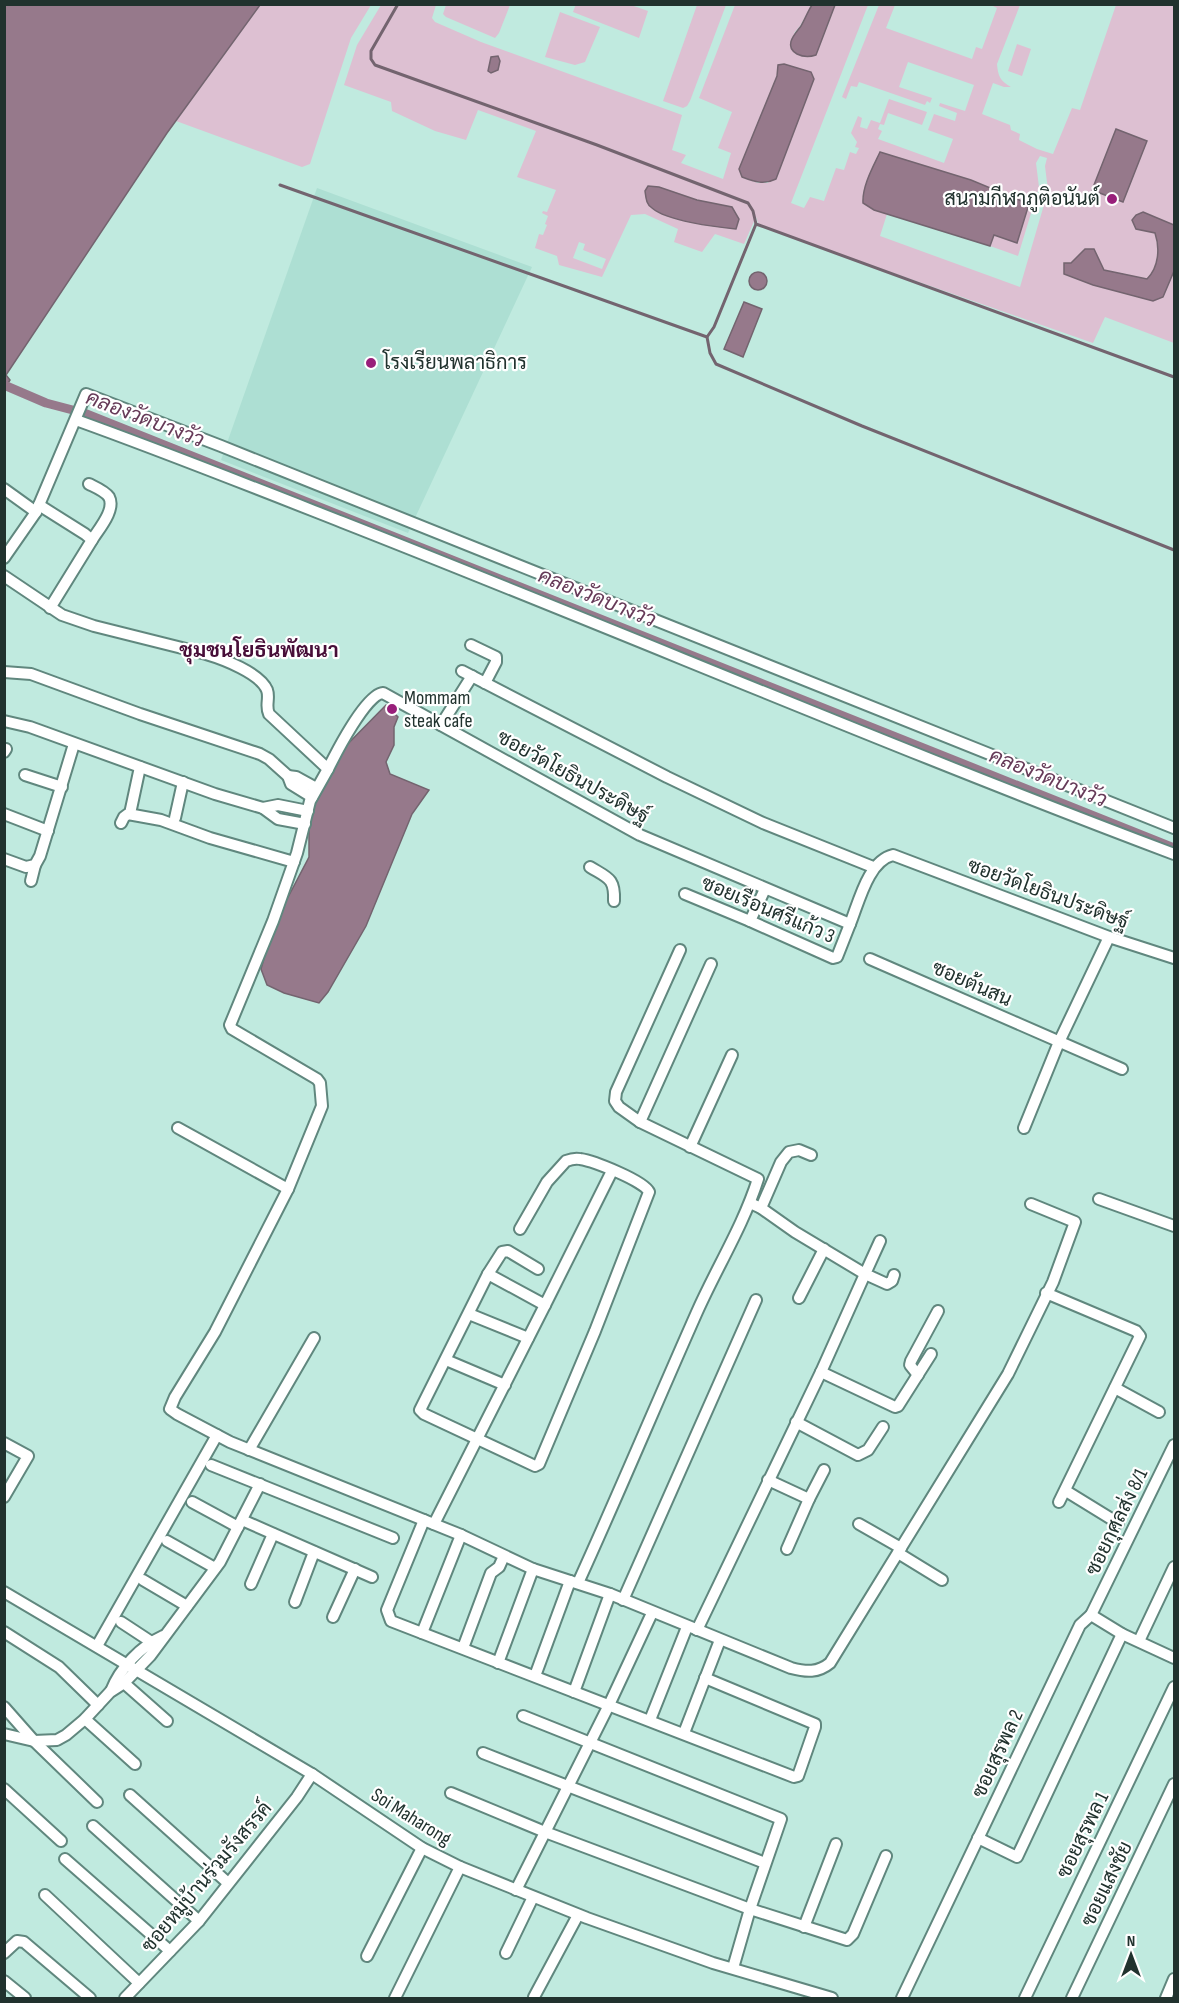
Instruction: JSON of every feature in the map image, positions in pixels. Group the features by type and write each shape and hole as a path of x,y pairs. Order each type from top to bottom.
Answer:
{"street":[{"path":"4,558 13,548 37,508 86,394 1174,828"},
{"path":"77,417 531,596 618,633 1174,855"},
{"path":"50,608 107,516 109,497 89,484"},
{"path":"4,489 92,540"},
{"path":"4,576 62,615 94,626 214,657 250,674 267,691 269,714 328,769 314,792 294,862 273,921 230,1025 232,1029 315,1077 320,1083 322,1106 288,1189 215,1332 170,1409 249,1450 430,1522 534,1569 610,1594 692,1629 806,1672 824,1667 830,1662 1008,1374 1025,1342 1053,1282 1075,1222 1031,1204"},
{"path":"471,645 496,657 496,662 485,683"},
{"path":"4,672 31,674 140,714 260,754 288,776 291,784 314,792"},
{"path":"441,725 467,674 763,824 873,867 850,924"},
{"name":"ซอยวัดโยธินประดิษฐ์","path":"328,769 347,732 372,699 378,693 383,693 640,835 850,924"},
{"path":"4,721 30,727 263,808 278,819 305,824"},
{"path":"31,881 74,744"},
{"path":"131,809 140,766"},
{"path":"25,775 62,787"},
{"path":"175,818 183,782"},
{"path":"263,808 278,805 308,812"},
{"path":"4,814 48,831"},
{"path":"121,824 128,814 161,820 210,838 294,862"},
{"name":"ซอยวัดโยธินประดิษฐ์","path":"873,867 885,857 896,856 1109,937 1174,958"},
{"path":"4,859 26,867 35,865"},
{"path":"590,867 613,883 614,901"},
{"path":"750,921 765,889"},
{"name":"ซอยเรือนศรีแก้ว 3","path":"685,894 834,958 850,924"},
{"path":"1024,1128 1059,1042 1109,937"},
{"path":"535,1676 574,1582 624,1483 709,1286 750,1203 758,1179 640,1122 619,1107 615,1101 616,1092 680,950"},
{"name":"ซอยต้นสน","path":"870,959 1122,1069"},
{"path":"640,1122 711,964"},
{"path":"690,1147 732,1055"},
{"path":"178,1128 288,1189"},
{"path":"762,1208 781,1162 789,1152 799,1150 812,1155"},
{"path":"520,1229 547,1182 566,1161 582,1159 648,1187 650,1195 539,1464 530,1465 420,1412 420,1409 488,1274 502,1252 506,1250 538,1269"},
{"path":"612,1171 477,1440 430,1522 387,1610 392,1621 798,1776 815,1724 705,1678"},
{"path":"1099,1199 1174,1226"},
{"path":"750,1203 762,1208 865,1275 887,1284 892,1281 894,1275"},
{"path":"650,1720 692,1629 821,1372 880,1241"},
{"path":"799,1298 824,1249"},
{"path":"488,1274 545,1305"},
{"path":"1046,1293 1139,1334 1139,1340 1059,1502"},
{"path":"623,1600 756,1300"},
{"path":"918,1375 910,1365 911,1361 938,1311"},
{"path":"469,1314 528,1338"},
{"path":"249,1450 314,1338"},
{"path":"821,1372 895,1407 898,1406 931,1354"},
{"path":"446,1360 505,1385"},
{"path":"1115,1388 1159,1412"},
{"path":"796,1422 858,1455 868,1450 883,1426"},
{"path":"97,1646 217,1435"},
{"path":"4,1443 28,1456 4,1497"},
{"name":"ซอยกุศลส่ง 8/1","path":"1091,1615 1174,1445"},
{"path":"211,1465 393,1538"},
{"path":"787,1550 824,1470"},
{"path":"768,1480 809,1499"},
{"path":"4,1734 34,1741 57,1740 85,1719 110,1692 124,1683 133,1667 187,1606 215,1568 260,1484"},
{"path":"1066,1491 1118,1523"},
{"path":"192,1502 240,1524 273,1534 372,1577"},
{"path":"859,1524 942,1580"},
{"path":"251,1584 273,1534"},
{"path":"422,1633 461,1535"},
{"path":"167,1541 215,1568"},
{"path":"295,1602 315,1552"},
{"path":"463,1648 491,1573 499,1567 504,1556"},
{"path":"1139,1641 1174,1567"},
{"path":"333,1617 355,1569"},
{"path":"498,1663 534,1569"},
{"path":"143,1580 187,1606"},
{"name":"Soi Maharong","path":"4,1592 312,1774 422,1848 460,1867 578,1915 733,1968 793,1993 832,1998"},
{"path":"574,1692 610,1594"},
{"path":"516,1890 609,1705 652,1612"},
{"path":"1091,1615 1122,1634 1174,1658"},
{"name":"ซอยสุรพล 2","path":"902,1998 1076,1630 1091,1615"},
{"path":"121,1622 158,1641"},
{"path":"4,1632 59,1667 98,1705"},
{"path":"978,1838 1017,1857 1122,1634"},
{"path":"684,1733 720,1640"},
{"path":"110,1692 119,1674 133,1667"},
{"path":"124,1683 167,1721"},
{"name":"ซอยสุรพล 1","path":"1024,1998 1174,1687"},
{"path":"4,1707 34,1741 97,1802"},
{"path":"523,1716 781,1819 750,1909 733,1968"},
{"path":"85,1719 135,1764"},
{"path":"483,1753 765,1863"},
{"name":"ซอยหมู่บ้านร่วมรังสรรค์","path":"125,1998 198,1921 297,1797 312,1774"},
{"name":"ซอยแสงชัย","path":"1072,1998 1174,1784"},
{"path":"4,1789 61,1841"},
{"path":"451,1793 545,1832 750,1909 847,1940 850,1938 886,1856"},
{"path":"130,1795 228,1883"},
{"path":"93,1826 198,1921"},
{"path":"804,1927 836,1844"},
{"path":"367,1956 422,1848"},
{"path":"65,1859 170,1951"},
{"path":"395,1998 460,1867"},
{"path":"45,1895 139,1983"},
{"path":"506,1953 534,1897"},
{"path":"534,1997 578,1915"},
{"path":"4,1953 17,1941 24,1942 90,1998"},
{"path":"1166,1998 1174,1979"},
{"path":"4,1981 25,1998"}],"shaded area":[{"path":"5,4 260,5 167,133 6,375 10,380 5,388"},
{"path":"446,4 510,5 495,38 446,17 443,14"},
{"path":"576,4 631,5 648,11 639,38 573,12"},
{"path":"260,5 371,5 351,38 310,164 302,167 176,121"},
{"path":"381,5 436,5 432,18 435,22 481,42 682,115 672,150 686,155 681,163 723,179 731,153 718,148 732,112 699,98 735,5 812,5 794,33 827,28 835,5 868,5 791,203 804,208 810,197 824,201 836,168 844,170 850,152 856,154 859,148 855,147 857,142 851,133 858,116 862,118 860,127 867,129 871,120 880,123 889,99 927,112 922,125 888,113 884,125 880,124 878,129 882,131 878,139 944,163 953,139 928,130 934,114 955,121 957,113 939,106 940,103 965,111 974,85 908,62 899,87 932,98 930,103 927,101 925,105 859,82 857,87 851,86 846,99 842,97 879,5 895,5 886,28 972,59 976,47 982,49 997,8 993,5 1020,5 997,64 1000,78 1011,87 993,83 982,114 1010,125 1011,130 1020,134 1019,140 1053,154 1072,108 1080,110 1116,5 1174,5 1174,343 1105,317 1093,343 759,226 756,217 744,244 715,234 702,252 674,242 678,229 645,214 631,215 602,277 559,265 557,256 535,248 539,234 543,235 547,225 545,224 548,216 542,213 547,212 556,190 517,177 536,131 478,110 466,140 435,131 392,111 391,102 344,85 357,45","holes":["784,64 798,69 768,183 758,183 742,177 739,169 777,76 778,65","881,153 906,161 994,235 990,246 1018,256 1039,187 1036,163 1040,156 1047,158 1045,166 1048,191 1020,287 880,236 887,214","697,200 732,207 722,227 661,213","579,242 585,244 583,250 606,259 602,269 573,258"]},
{"path":"697,5 726,5 690,101 683,108 663,101"},
{"path":"812,5 835,5 816,55 804,56 793,51 791,44 793,36"},
{"path":"560,12 600,27 585,62 575,65 545,57"},
{"path":"1017,44 1031,49 1022,76 1008,71"},
{"path":"498,56 500,61 498,70 491,73 488,71 491,57"},
{"path":"784,64 811,72 814,79 776,179 763,182 742,177 739,169 777,76 778,65"},
{"path":"1116,129 1147,141 1123,202 1092,190"},
{"path":"880,152 971,180 1029,204 1017,243 994,235 990,246 874,210 863,203 866,183"},
{"path":"648,186 732,207 739,219 736,229 692,223 659,213 647,203 645,191"},
{"name":"โรงเรียนพลาธิการ","path":"317,188 532,267 408,533 221,460"},
{"path":"1143,212 1174,225 1174,271 1163,297 1153,301 1093,285 1064,274 1064,263 1071,263 1085,249 1094,249 1104,270 1147,279 1156,263 1158,245 1155,233 1136,229 1132,220"},
{"path":"758,272 764,275 767,281 764,287 758,290 752,287 749,281 752,275"},
{"path":"744,302 762,309 743,357 724,349"},
{"path":"386,705 398,717 394,727 394,745 386,762 390,774 429,790 412,814 366,926 328,992 319,1003 284,993 267,985 261,969 274,924 309,857 309,818 335,757"}],"waterway":[{"path":"398,4 371,51 371,59 375,65 597,145 748,203 753,211 756,224 1174,377"},
{"path":"280,185 707,337 710,353 716,364 862,426 1174,550"},
{"path":"707,337 714,327 756,224"},
{"name":"คลองวัดบางวัว","path":"4,385 46,403 84,413 1174,848"}],"place":[{"name":"สนามกีฬาภูติอนันต์","path":"1112,199"},
{"name":"โรงเรียนพลาธิการ","path":"371,363"},
{"name":"Mommam steak cafe","path":"392,709"}],"district":[{"name":"ชุมชนโยธินพัฒนา","path":"259,650"}]}
